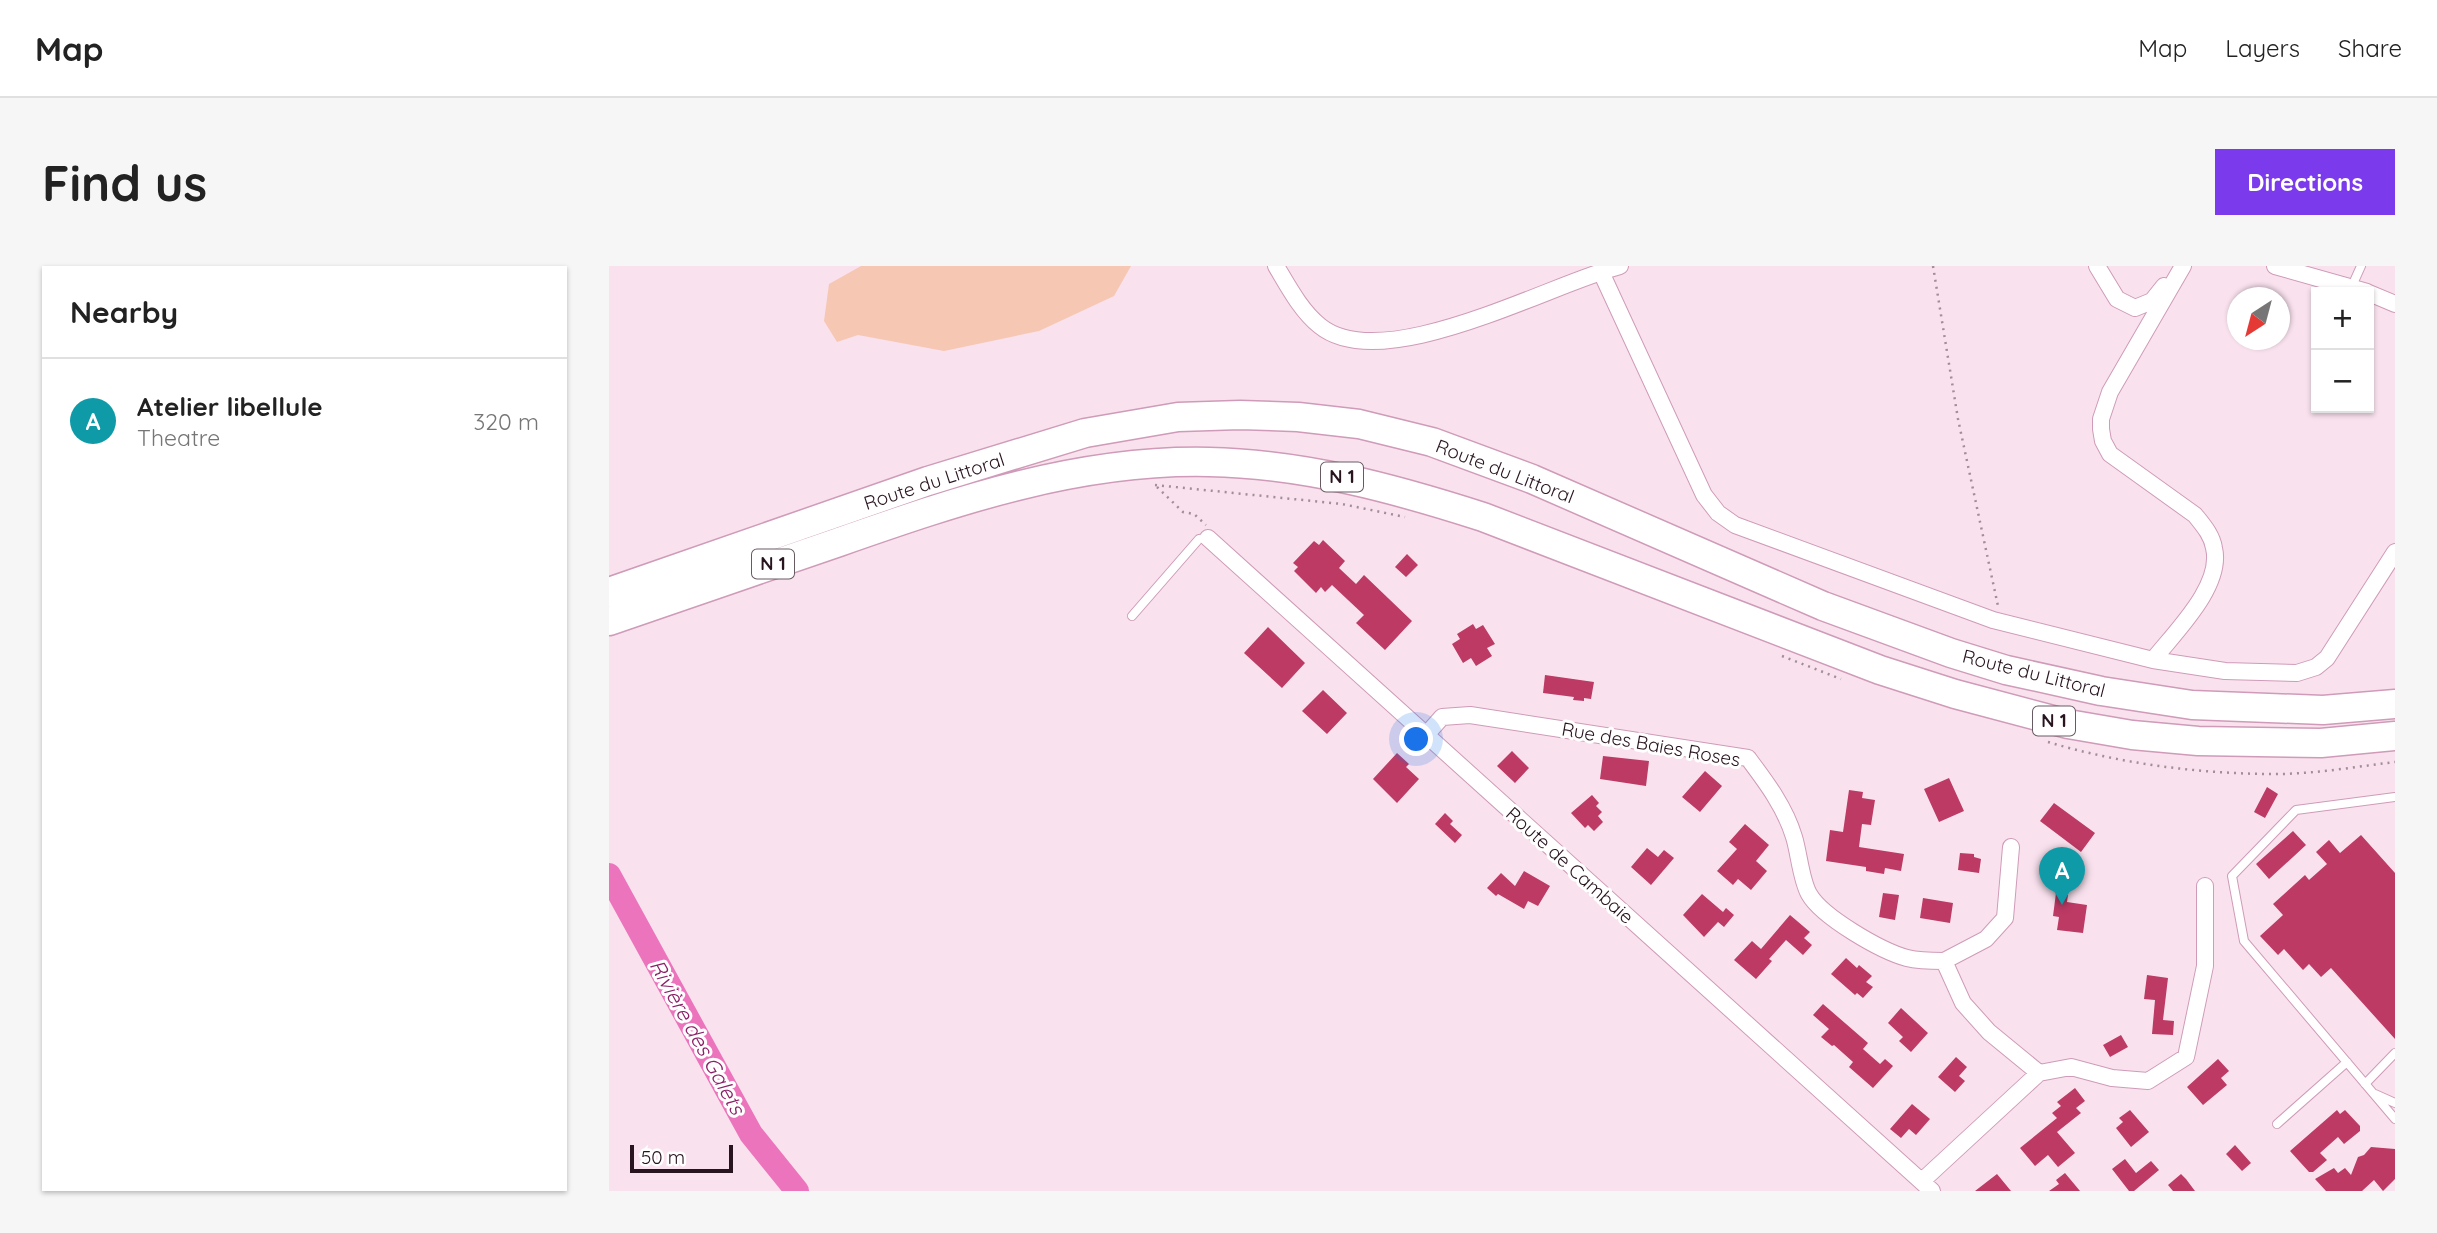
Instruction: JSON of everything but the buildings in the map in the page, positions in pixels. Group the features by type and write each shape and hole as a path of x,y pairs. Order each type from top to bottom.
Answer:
{"highway":[{"name":"Route du Littoral","path":"609,621 1085,433 1178,417 1298,417 1359,425 1432,442 1520,474 1823,606 1951,653 2006,670 2101,691 2192,705 2323,710 2395,704"},
{"name":"Route du Littoral","path":"609,592 933,494 1106,468 1209,462 1327,473 1405,493 1483,517 1880,670 1955,694 2068,724 2132,735 2198,741 2321,743 2395,736"}],"street":[{"path":"1276,266 1307,314 1321,327 1337,335 1361,341 1393,340 1454,327 1620,266"},
{"path":"2097,266 2117,299 2135,308 2152,301 2183,266"},
{"path":"2153,660 2207,590 2213,573 2215,549 2206,528 2195,515 2110,454 2103,441 2101,419 2110,392 2183,266"},
{"path":"2275,266 2351,287"},
{"path":"1601,272 1704,495 1718,513 1735,525 2001,622 2153,660 2225,671 2297,673 2316,667 2327,658 2395,552"},
{"path":"2374,295 2395,304"},
{"name":"Route de Cambaie","path":"1208,538 1927,1186"},
{"name":"Rue des Baies Roses","path":"1426,735 1442,718 1469,715 1748,758 1774,793 1793,833 1808,893 1831,918 1904,957 1929,962 1944,961"},
{"path":"2011,847 2005,918 1986,939 1944,961 1963,1003 1989,1032 2039,1073"},
{"path":"1927,1186 2039,1073 2071,1067 2112,1078 2148,1082 2186,1057 2206,966 2205,886"}],"lane":[{"path":"2361,266 2362,287"},
{"path":"1132,616 1185,553 1199,539 1208,538"},
{"path":"2395,807 2392,797 2296,810 2232,876 2244,941 2395,1119"},
{"path":"2365,1084 2395,1053"},
{"path":"2277,1124 2347,1062"},
{"path":"2373,1093 2395,1102"}],"path":[{"path":"1933,266 1958,419 2001,622"},
{"path":"1144,486 1155,485 1183,512 1194,514 1207,526 1208,538"}],"shaded area":[{"path":"861,266 1131,266 1114,296 1039,331 944,351 858,335 837,342 824,321 829,284"}],"waterway":[{"name":"Rivière des Galets","path":"609,875 751,1134 797,1191"}],"place":[{"name":"Atelier libellule","path":"2062,905"}]}
